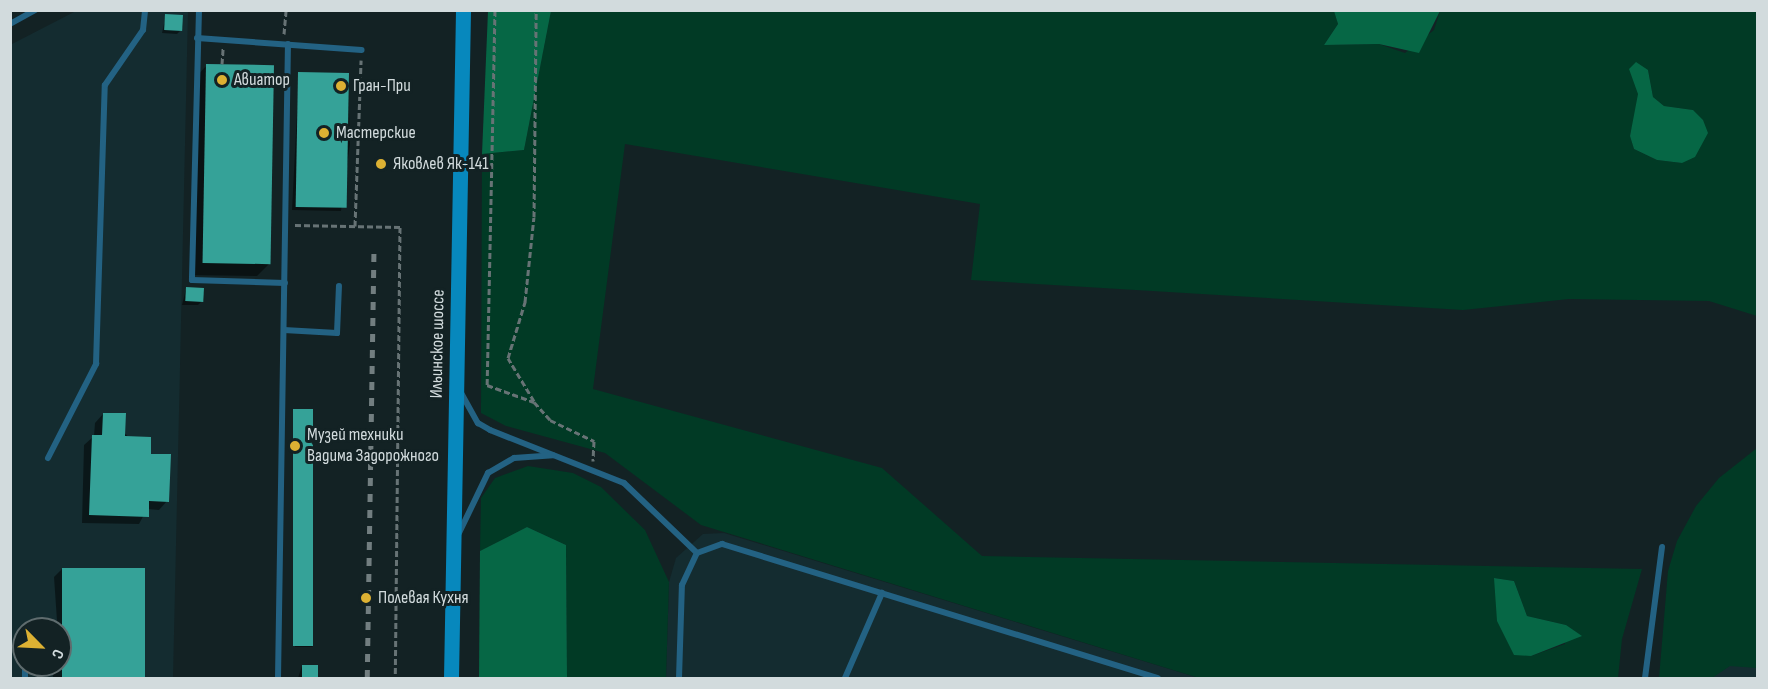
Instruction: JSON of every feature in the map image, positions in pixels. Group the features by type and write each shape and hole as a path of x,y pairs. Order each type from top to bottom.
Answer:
{"main road":[{"name":"Ильинское шоссе","path":"451,678 464,10"}],"lane":[{"path":"10,24 35,10"},
{"path":"48,458 96,363 105,85 143,30 145,10"},
{"path":"199,10 192,280 285,283"},
{"path":"197,38 362,50"},
{"path":"278,678 285,283 286,45"},
{"path":"284,330 337,333 339,286"},
{"path":"456,383 478,423 592,466 624,483 697,553"},
{"path":"453,550 488,473 514,458 559,455"},
{"path":"679,678 682,585 697,553 722,544 1158,678"},
{"path":"1644,678 1662,547"},
{"path":"845,678 882,593"}],"path":[{"path":"286,10 286,45"},
{"path":"495,10 487,385 534,402"},
{"path":"536,10 534,217 525,302 508,358 534,402 550,420 594,441 592,466"},
{"path":"222,64 224,40"},
{"path":"355,226 362,50"},
{"path":"285,225 400,227 395,678"}],"shaded area":[{"path":"76,11 188,11 173,678 11,678 12,44"},
{"path":"724,533 1199,678 666,678 669,582 676,558 703,534"},
{"path":"1757,614 1757,678 1703,678"}],"green space":[{"path":"1334,10 1338,24 1324,45 1379,44 1405,53 1434,30 1440,11 1757,11 1757,316 1709,301 1569,299 1463,310 971,280 980,204 625,144 593,389 882,468 982,556 1642,569 1622,639 1618,678 1199,678 701,525 605,453 506,426 481,413 482,154 524,150 551,11","holes":["1648,70 1653,97 1664,106 1693,110 1682,163 1657,160 1634,149 1630,135","1494,578 1514,581 1527,616 1566,625 1565,644 1531,656"]},
{"path":"1334,10 1440,11 1419,53 1379,44 1324,45 1338,24"},
{"path":"488,11 551,11 524,150 482,154"},
{"path":"1636,62 1648,70 1653,97 1664,106 1693,110 1703,120 1708,133 1695,157 1682,163 1657,160 1634,149 1630,136 1638,94 1629,69"},
{"path":"1757,448 1757,668 1730,666 1712,678 1659,678 1668,571 1677,541 1696,506 1719,478"},
{"path":"528,466 573,473 601,487 645,530 669,582 666,678 567,678 566,545 527,527 480,551 481,498 495,478"},
{"path":"527,527 566,545 567,678 479,678 480,551"},
{"path":"1494,578 1514,581 1527,616 1566,625 1582,636 1531,656 1514,655 1497,621"}],"building":[{"path":"165,14 183,15 182,31 164,30"},
{"path":"206,64 274,65 271,264 203,263"},
{"name":"Мастерские","path":"298,72 349,73 347,208 296,207"},
{"path":"186,287 204,288 203,302 185,301"},
{"path":"293,409 313,409 313,646 293,646"},
{"path":"103,413 126,413 125,436 151,437 151,454 171,454 169,502 149,501 149,517 89,515 92,435 102,435"},
{"path":"62,568 145,568 145,678 62,678 72,677 72,617 62,617"},
{"path":"302,665 318,665 318,678 302,678"}],"railway":[{"path":"367,678 374,246"}],"place":[{"name":"Авиатор","path":"222,80"},
{"name":"Гран-При","path":"341,86"},
{"name":"Мастерские","path":"324,133"},
{"name":"Яковлев Як-141","path":"381,164"},
{"name":"Музей техники Вадима Задорожного","path":"295,446"},
{"name":"Полевая Кухня","path":"366,598"}]}
